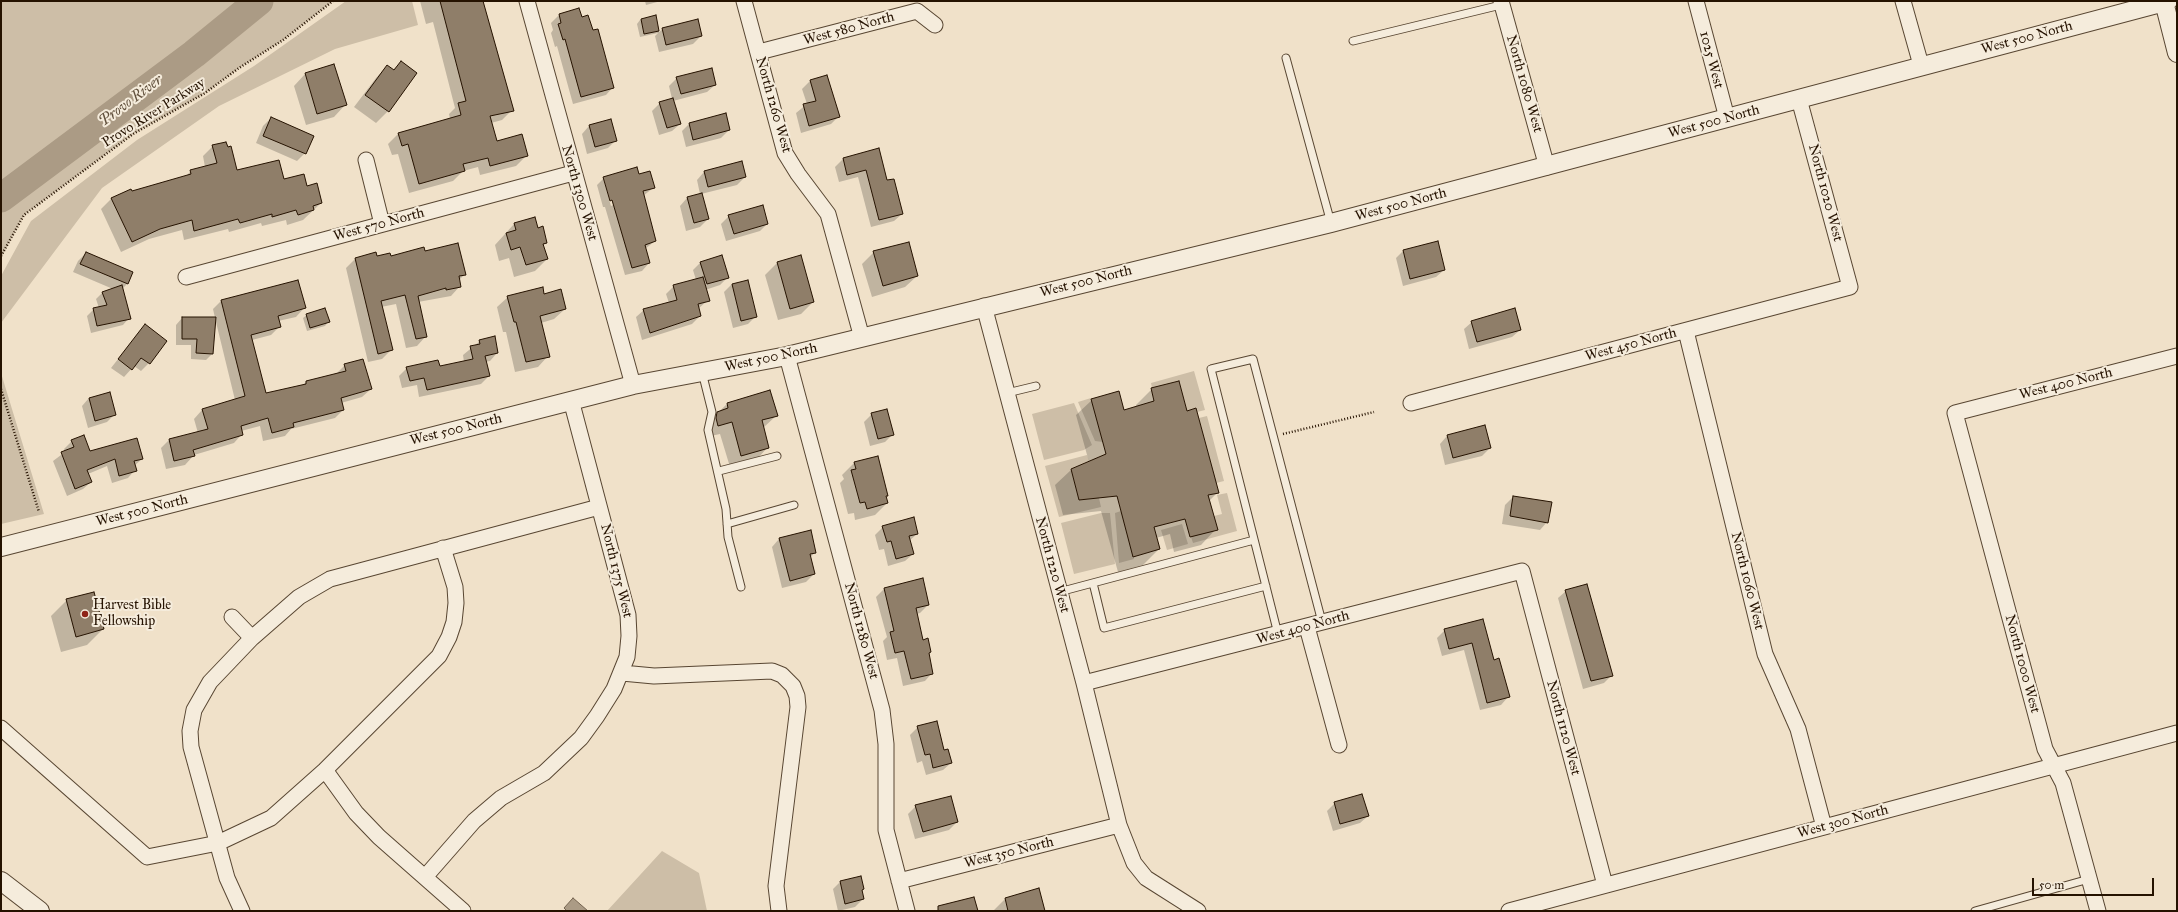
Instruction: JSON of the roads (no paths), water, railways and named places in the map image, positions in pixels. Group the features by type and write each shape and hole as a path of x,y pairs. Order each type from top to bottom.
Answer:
{"street":[{"name":"North 1300 West","path":"526,1 633,385"},
{"name":"North 1260 West","path":"744,1 759,52 785,153 798,174 828,214 862,338"},
{"name":"1025 West","path":"1696,1 1727,118"},
{"path":"1903,1 1921,65"},
{"name":"West 500 North","path":"1,548 571,400 633,385 787,356 984,306 1331,223 1548,167 1921,65 2166,2"},
{"path":"2166,2 2177,53"},
{"name":"North 1080 West","path":"1501,3 1548,167"},
{"name":"West 580 North","path":"759,52 917,11 935,25"},
{"name":"North 1020 West","path":"1799,99 1850,287"},
{"path":"366,160 382,224"},
{"name":"West 570 North","path":"186,277 573,173"},
{"name":"West 450 North","path":"1411,403 1850,287"},
{"name":"North 1220 West","path":"984,306 1006,394 1084,683 1119,825"},
{"name":"North 1060 West","path":"1686,331 1766,654 1798,729 1824,826"},
{"name":"North 1280 West","path":"787,356 882,710 886,744 886,830 907,911"},
{"name":"West 400 North","path":"1955,413 2177,356"},
{"name":"North 1375 West","path":"425,877 474,821 501,798 544,773 581,738 597,716 622,673 630,636 628,615 571,400"},
{"name":"North 1000 West","path":"1955,413 2045,749 2052,766 2063,783 2098,911"},
{"path":"242,911 230,886 191,747 190,731 194,710 201,695 210,682 252,638 299,597 330,579 599,507"},
{"path":"1,728 147,857 218,844 271,818 324,770 439,656 449,637 454,622 456,603 455,587 443,548"},
{"name":"West 400 North","path":"1084,683 1522,571"},
{"name":"North 1120 West","path":"1522,571 1605,885"},
{"path":"232,617 252,638"},
{"path":"1307,627 1340,745"},
{"path":"622,673 654,676 772,671 782,675 793,686 797,696 798,707 776,886 779,911"},
{"name":"West 300 North","path":"1509,911 2177,733"},
{"path":"324,770 356,813 370,828 463,911"},
{"path":"1119,825 1134,863 1146,878 1198,911"},
{"name":"West 350 North","path":"899,881 1119,825"},
{"path":"1,881 40,911"}],"lane":[{"path":"1353,41 1501,3"},
{"path":"1286,58 1331,223"},
{"path":"1278,634 1211,370 1253,359 1322,623"},
{"path":"702,372 712,412 708,430 719,471 726,509 728,536 741,587"},
{"path":"1006,394 1036,386"},
{"path":"719,471 777,456"},
{"path":"727,524 794,505"},
{"path":"1059,592 1254,540"},
{"path":"1093,583 1104,628 1266,586"},
{"path":"1975,911 2089,879"}],"waterway":[{"name":"Provo River","path":"1,198 194,54 259,1"}],"place":[{"name":"Harvest Bible Fellowship","path":"85,614"}]}
